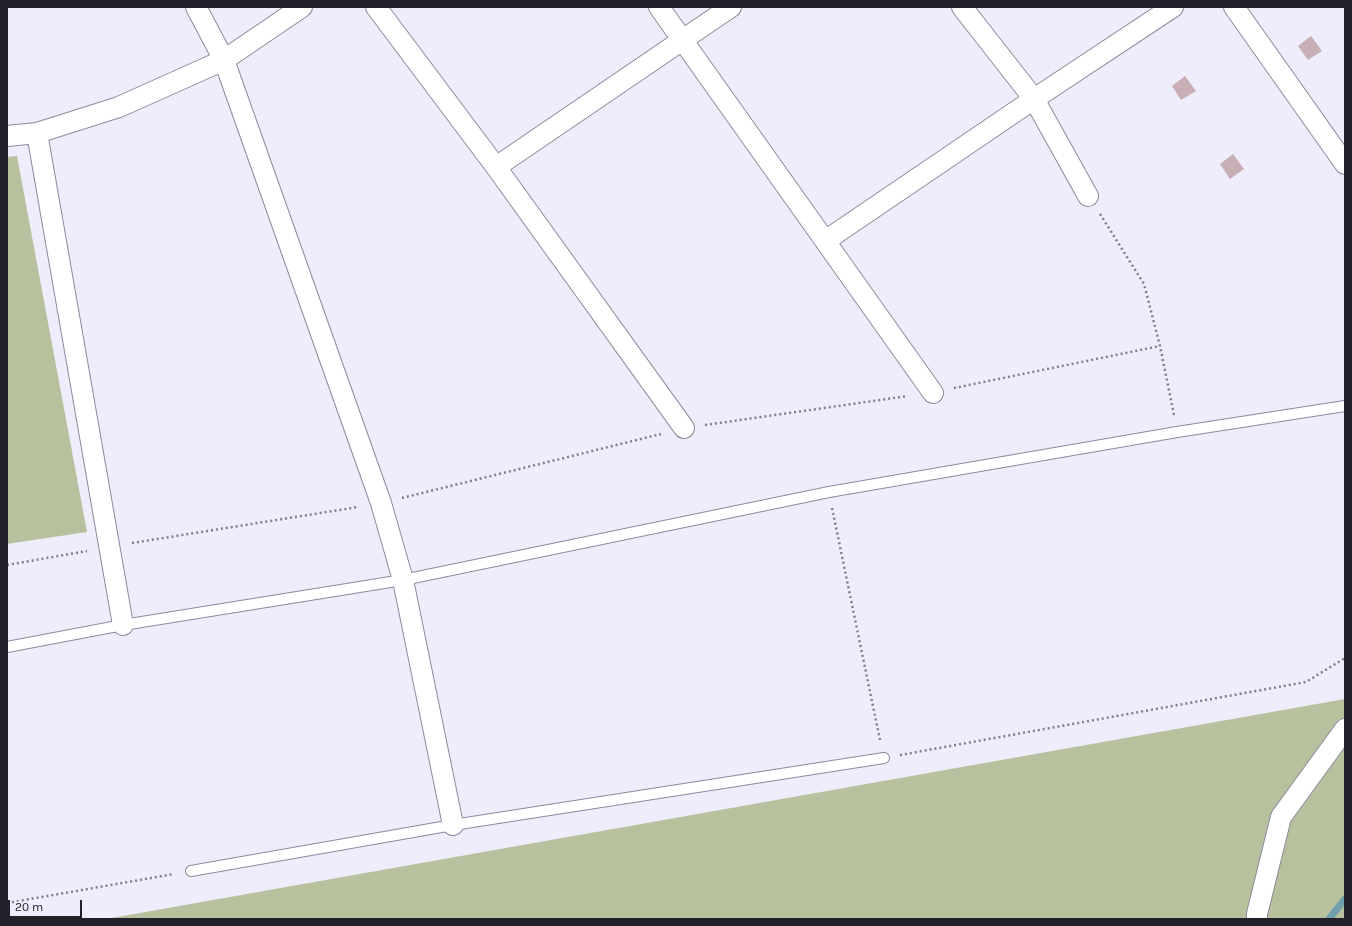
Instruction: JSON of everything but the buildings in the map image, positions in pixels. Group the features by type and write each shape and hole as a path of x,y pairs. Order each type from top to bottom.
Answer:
{"street":[{"path":"196,7 224,60 381,503 403,580 453,825"},
{"path":"7,136 37,132 119,107 224,60 302,7"},
{"path":"376,7 496,167 684,428"},
{"path":"659,7 932,393"},
{"path":"496,167 731,7"},
{"path":"962,7 1034,99 1088,196"},
{"path":"825,241 1034,99 1173,7"},
{"path":"1234,7 1345,164"},
{"path":"37,132 123,625"},
{"path":"1257,919 1281,817 1345,729"}],"lane":[{"path":"7,646 123,625 403,580 829,492 1177,432 1345,406"},
{"path":"191,871 453,825 884,758"}],"path":[{"path":"1088,196 1144,284 1160,346 1177,432"},
{"path":"7,565 381,503 684,428 932,393 1160,346"},
{"path":"829,492 884,758 1306,682 1345,658"},
{"path":"7,903 191,871"}],"green space":[{"path":"17,156 87,532 7,544 7,157"},
{"path":"1345,699 1345,919 106,919"}],"waterway":[{"path":"1329,919 1345,899"}]}
